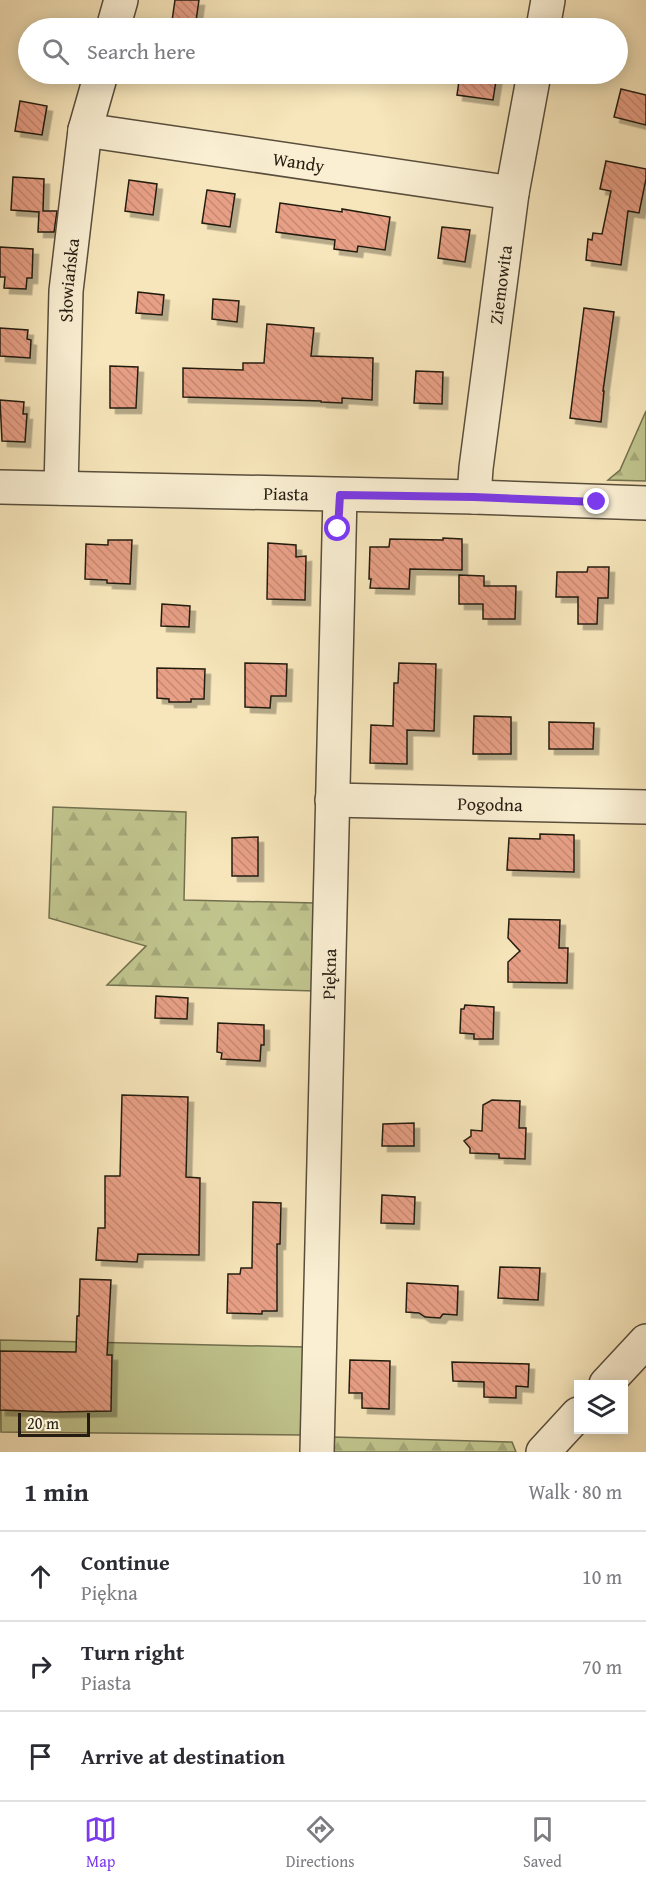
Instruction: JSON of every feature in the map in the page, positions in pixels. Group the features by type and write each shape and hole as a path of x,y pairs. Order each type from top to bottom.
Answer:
{"street":[{"path":"116,18 121,0"},
{"path":"545,18 548,0"},
{"name":"Słowiańska","path":"61,488 66,291 85,130 98,84"},
{"name":"Ziemowita","path":"474,497 512,193 532,84"},
{"name":"Wandy","path":"85,130 512,193"},
{"name":"Piasta","path":"0,486 646,503"},
{"name":"Piękna","path":"317,1452 340,495"},
{"name":"Pogodna","path":"332,800 646,807"},
{"path":"610,1380 646,1341"},
{"path":"543,1452 574,1419"}],"green space":[{"path":"646,411 646,481 608,480 620,470"},
{"path":"53,807 186,812 184,900 315,903 315,991 107,985 146,946 49,918"},
{"path":"0,1340 305,1347 301,1435 1,1432"},
{"path":"332,1437 512,1442 516,1452 331,1452"}],"building":[{"path":"175,0 199,0 196,18 172,18"},
{"path":"459,84 495,84 493,100 457,95"},
{"path":"621,89 646,95 646,125 614,117"},
{"path":"20,101 47,106 42,135 15,131"},
{"path":"606,161 646,169 639,213 628,211 621,265 586,260 588,239 592,240 593,233 602,234 611,191 600,189"},
{"path":"13,177 44,179 43,211 57,211 54,232 38,232 39,212 11,210"},
{"path":"129,180 157,184 153,215 125,211"},
{"path":"207,190 235,194 230,227 202,223"},
{"path":"280,203 342,212 342,209 390,217 385,250 358,246 357,252 334,249 335,240 276,232"},
{"path":"442,227 470,230 465,262 438,258"},
{"path":"0,247 33,249 32,278 27,278 26,289 4,288 5,277 0,277"},
{"path":"138,292 164,295 162,315 136,313"},
{"path":"213,299 239,301 237,322 212,319"},
{"path":"584,308 614,312 601,422 570,418"},
{"path":"267,324 314,328 311,356 373,358 372,400 342,398 342,403 183,397 183,368 243,370 243,363 264,363"},
{"path":"0,328 28,330 27,339 31,340 30,358 0,356"},
{"path":"110,366 138,367 136,408 110,408"},
{"path":"416,371 443,372 442,404 414,403"},
{"path":"0,400 24,402 23,414 27,414 25,442 2,441"},
{"path":"443,538 462,539 462,570 410,569 409,589 370,588 370,547 389,547 390,539 443,540"},
{"path":"108,540 132,540 130,584 85,579 86,544 108,545"},
{"path":"268,543 296,545 296,557 306,556 305,600 267,599"},
{"path":"588,567 609,567 608,598 598,598 597,624 578,624 578,597 556,597 557,572 587,572"},
{"path":"459,575 484,576 484,586 516,586 515,619 483,619 483,604 459,604"},
{"path":"162,604 190,606 189,627 161,626"},
{"path":"245,663 287,664 286,696 271,696 270,708 245,707"},
{"path":"399,663 436,664 434,731 407,730 407,764 370,763 371,725 393,726 394,683 398,683"},
{"path":"157,668 205,669 204,699 191,699 191,702 169,702 169,699 157,698"},
{"path":"474,716 511,717 511,754 473,754"},
{"path":"549,722 594,723 593,749 549,749"},
{"path":"540,834 574,835 574,872 507,870 509,838 540,839"},
{"path":"258,837 258,876 232,876 232,838"},
{"path":"509,919 560,920 559,948 568,948 567,983 508,982 508,962 520,951 508,938"},
{"path":"156,996 188,998 187,1019 155,1018"},
{"path":"465,1005 494,1007 493,1039 474,1039 474,1034 460,1033 461,1009 464,1009"},
{"path":"218,1023 264,1025 264,1045 261,1045 260,1061 221,1059 222,1053 217,1052"},
{"path":"122,1095 188,1097 186,1177 200,1178 199,1255 138,1254 137,1262 96,1260 98,1228 105,1228 105,1176 120,1176"},
{"path":"492,1100 520,1101 519,1128 526,1128 525,1159 499,1158 499,1154 470,1153 470,1148 464,1141 471,1136 471,1130 482,1131 483,1105"},
{"path":"414,1123 414,1146 382,1146 383,1124"},
{"path":"382,1195 415,1197 414,1224 381,1223"},
{"path":"253,1202 281,1203 280,1244 277,1244 277,1311 262,1311 262,1314 227,1313 228,1274 240,1274 241,1268 252,1268"},
{"path":"500,1267 540,1268 538,1300 498,1298"},
{"path":"80,1279 111,1280 107,1355 112,1355 111,1411 0,1410 0,1351 76,1352"},
{"path":"407,1283 458,1286 457,1315 443,1314 440,1318 406,1312"},
{"path":"350,1360 390,1361 389,1409 362,1408 362,1393 349,1393"},
{"path":"452,1362 529,1364 528,1387 516,1386 516,1398 484,1397 484,1382 453,1381"}],"route":[{"path":"338,529 340,495 597,502"}]}
